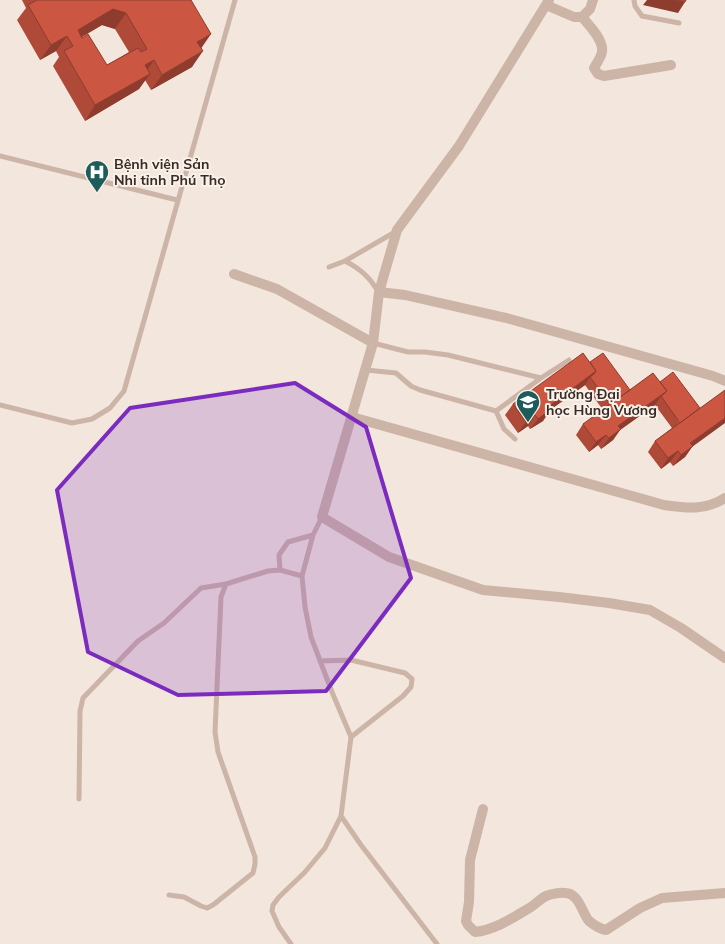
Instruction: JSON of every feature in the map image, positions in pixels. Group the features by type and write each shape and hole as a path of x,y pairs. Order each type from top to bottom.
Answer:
{"street":[{"path":"593,0 590,9 582,16 574,17 548,2 459,146 397,230 378,292 373,343 366,370 322,517 389,557 483,590 559,597 650,610 681,628 725,658"},
{"path":"582,16 597,36 601,45 602,52 594,68 598,74 604,76 671,65"},
{"path":"234,274 277,289 373,343"},
{"path":"378,292 405,295 510,319 725,381"},
{"path":"352,417 664,505 693,509 718,503 725,498"},
{"path":"483,809 470,860 469,902 466,920 475,932 486,931 504,922 534,906 546,896 566,892 572,895 589,920 600,929 606,930 640,908 662,898 725,893"}],"lane":[{"path":"0,405 72,423 92,419 110,408 124,391 235,0"},
{"path":"634,0 635,6 642,16 679,23"},
{"path":"0,156 177,200"},
{"path":"329,267 345,261 397,230"},
{"path":"345,261 357,267 373,282 378,292"},
{"path":"373,343 408,352 448,355 541,378"},
{"path":"496,411 569,360"},
{"path":"366,370 396,373 411,386 420,390 496,411"},
{"path":"496,411 504,429 515,439"},
{"path":"291,944 279,928 272,912 273,905 306,872 325,848 341,816 351,737 311,636 305,607 302,576 313,535 322,517"},
{"path":"280,570 279,555 288,542 313,535"},
{"path":"79,799 80,711 83,698 138,641 164,622 201,588 226,584 268,571 280,570 302,576"},
{"path":"168,895 184,896 207,908 213,906 253,873 255,864 255,857 218,752 215,732 221,597 226,584"},
{"path":"320,661 351,660 405,673 412,680 411,687 403,696 351,737"},
{"path":"341,816 437,944"}],"highlighted area":[{"path":"295,383 366,427 411,578 326,691 178,695 88,652 57,490 130,408"}],"building":[{"path":"37,0 191,0 211,34 197,42 203,51 162,75 154,60 145,65 150,74 95,105 64,51 73,46 67,36 51,45 28,5","holes":["113,9 126,13 147,49 141,52 138,48 107,65 88,34 82,38 78,30"]},
{"path":"583,353 596,371 548,407 550,410 538,419 535,415 526,422 513,404"},
{"path":"603,353 630,390 610,404 590,377 596,371 590,362"},
{"path":"673,372 700,408 680,423 661,396 667,391 660,382"},
{"path":"653,373 667,391 618,426 621,429 609,438 606,435 596,442 583,424"},
{"path":"725,390 725,418 690,443 693,446 681,455 678,451 668,458 655,441"}],"place":[{"name":"Bệnh viện Sản Nhi tỉnh Phú Thọ","path":"97,193"},
{"name":"Trường Đại học Hùng Vương","path":"528,423"}]}
